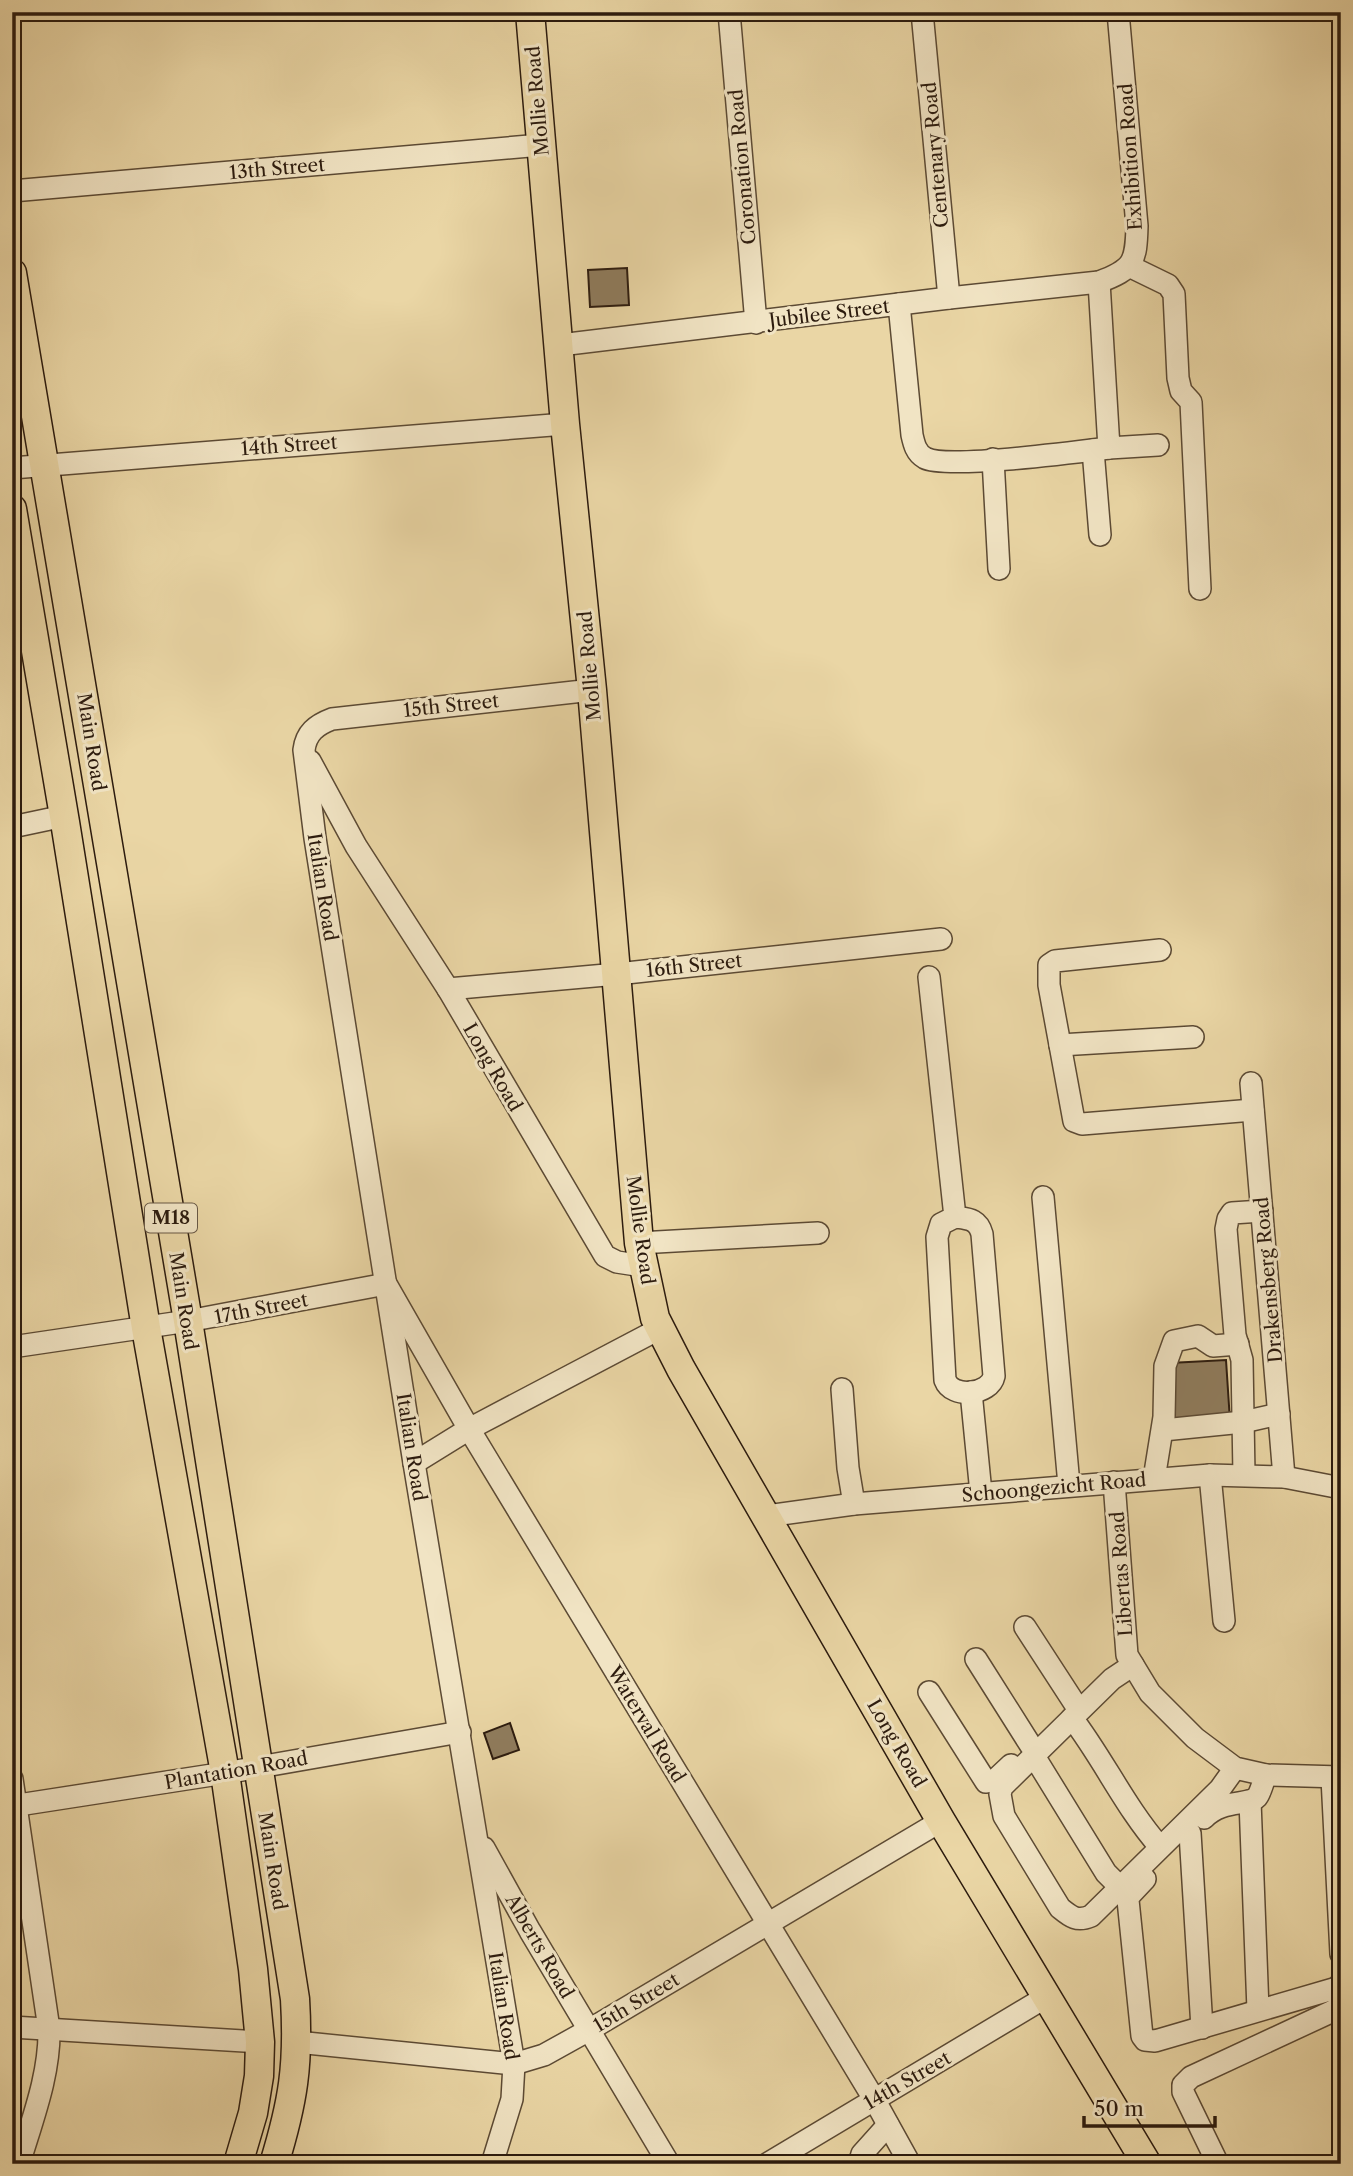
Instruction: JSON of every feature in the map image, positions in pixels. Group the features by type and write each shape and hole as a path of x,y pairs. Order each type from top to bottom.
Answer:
{"main road":[{"name":"Mollie Road","path":"530,12 641,1254 657,1324"},
{"name":"Main Road","path":"12,273 188,1321 292,1978 297,2042 291,2105 274,2164"},
{"name":"Main Road","path":"12,509 146,1328 225,1773 256,1990 260,2042 259,2076 253,2113 239,2164"},
{"name":"Long Road","path":"657,1324 942,1821 1147,2164"}],"street":[{"name":"Coronation Road","path":"729,12 756,323"},
{"name":"Centenary Road","path":"922,12 949,298"},
{"name":"Exhibition Road","path":"1118,12 1137,226 1134,256 1129,265"},
{"name":"13th Street","path":"12,191 541,145"},
{"path":"1100,536 1099,282 1120,274 1129,265 1168,285 1174,294 1178,378 1181,391 1191,402 1200,589"},
{"name":"Jubilee Street","path":"559,345 1099,282"},
{"path":"899,304 914,446 923,457 936,461 992,459 1158,445"},
{"name":"14th Street","path":"12,468 565,424"},
{"path":"992,459 999,569"},
{"name":"15th Street","path":"304,750 305,742 313,730 332,719 592,690"},
{"name":"Italian Road","path":"304,750 315,838 414,1463 514,2064 512,2099 492,2164"},
{"name":"Long Road","path":"304,750 356,846 447,989 605,1256 617,1262 641,1254"},
{"path":"12,827 64,816"},
{"path":"315,838 356,846"},
{"name":"16th Street","path":"447,989 617,974 941,939"},
{"path":"1160,950 1051,963 1048,973 1075,1122 1082,1124 1253,1110"},
{"path":"929,977 955,1217"},
{"path":"1060,1045 1193,1037"},
{"name":"Drakensberg Road","path":"1251,1083 1284,1477"},
{"path":"1043,1197 1069,1485"},
{"path":"1244,1475 1242,1360 1228,1255 1228,1219 1232,1213 1262,1210"},
{"path":"955,1217 972,1219 979,1224 982,1234 994,1376 988,1388 971,1392 953,1389 947,1386 946,1380 936,1237 942,1224 955,1217"},
{"path":"641,1254 818,1233"},
{"name":"17th Street","path":"12,1348 188,1321 386,1284"},
{"name":"Waterval Road","path":"386,1284 469,1429 874,2099 910,2164"},
{"path":"414,1463 469,1429 657,1324"},
{"path":"1154,1479 1163,1430 1165,1366 1174,1341 1198,1336 1213,1346 1238,1343"},
{"path":"842,1389 853,1504"},
{"path":"971,1392 981,1493"},
{"path":"1163,1430 1243,1422 1279,1415"},
{"path":"1210,1475 1224,1621"},
{"name":"Schoongezicht Road","path":"767,1516 853,1504 1210,1475 1284,1477 1341,1488"},
{"name":"Libertas Road","path":"1114,1482 1130,1660 1150,1693 1195,1738 1235,1768 1266,1775 1336,1778"},
{"path":"1025,1627 1139,1823 1160,1847"},
{"path":"976,1659 1106,1874 1120,1887"},
{"path":"929,1692 986,1782 995,1780 1032,1751 1130,1660"},
{"name":"Plantation Road","path":"14,1805 225,1773 460,1732"},
{"path":"1032,1751 1002,1787 1002,1808 1060,1908 1073,1919 1082,1920 1091,1916 1220,1789 1235,1768"},
{"path":"1218,2164 1183,2092 1183,2085 1191,2077 1335,2010 1340,2003 1340,1985 1202,2028 1155,2041 1145,2040 1142,2036 1128,1900 1212,1810 1221,1805 1250,1801 1257,1797 1266,1775"},
{"path":"1336,1778 1341,1954"},
{"path":"12,1779 49,2029 45,2075 19,2164"},
{"path":"1250,1801 1258,2010"},
{"name":"15th Street","path":"297,2042 514,2064 544,2055 942,1821"},
{"path":"1190,1833 1202,2028"},
{"name":"Alberts Road","path":"477,1835 530,1931 669,2164"},
{"name":"14th Street","path":"768,2164 1046,1997"},
{"path":"12,2027 260,2042"},
{"path":"859,2164 862,2154 888,2125"}],"building":[{"path":"627,268 629,305 590,307 588,270"},
{"path":"1226,1360 1230,1421 1173,1425 1170,1363"},
{"path":"510,1723 519,1750 493,1759 484,1733"}]}
